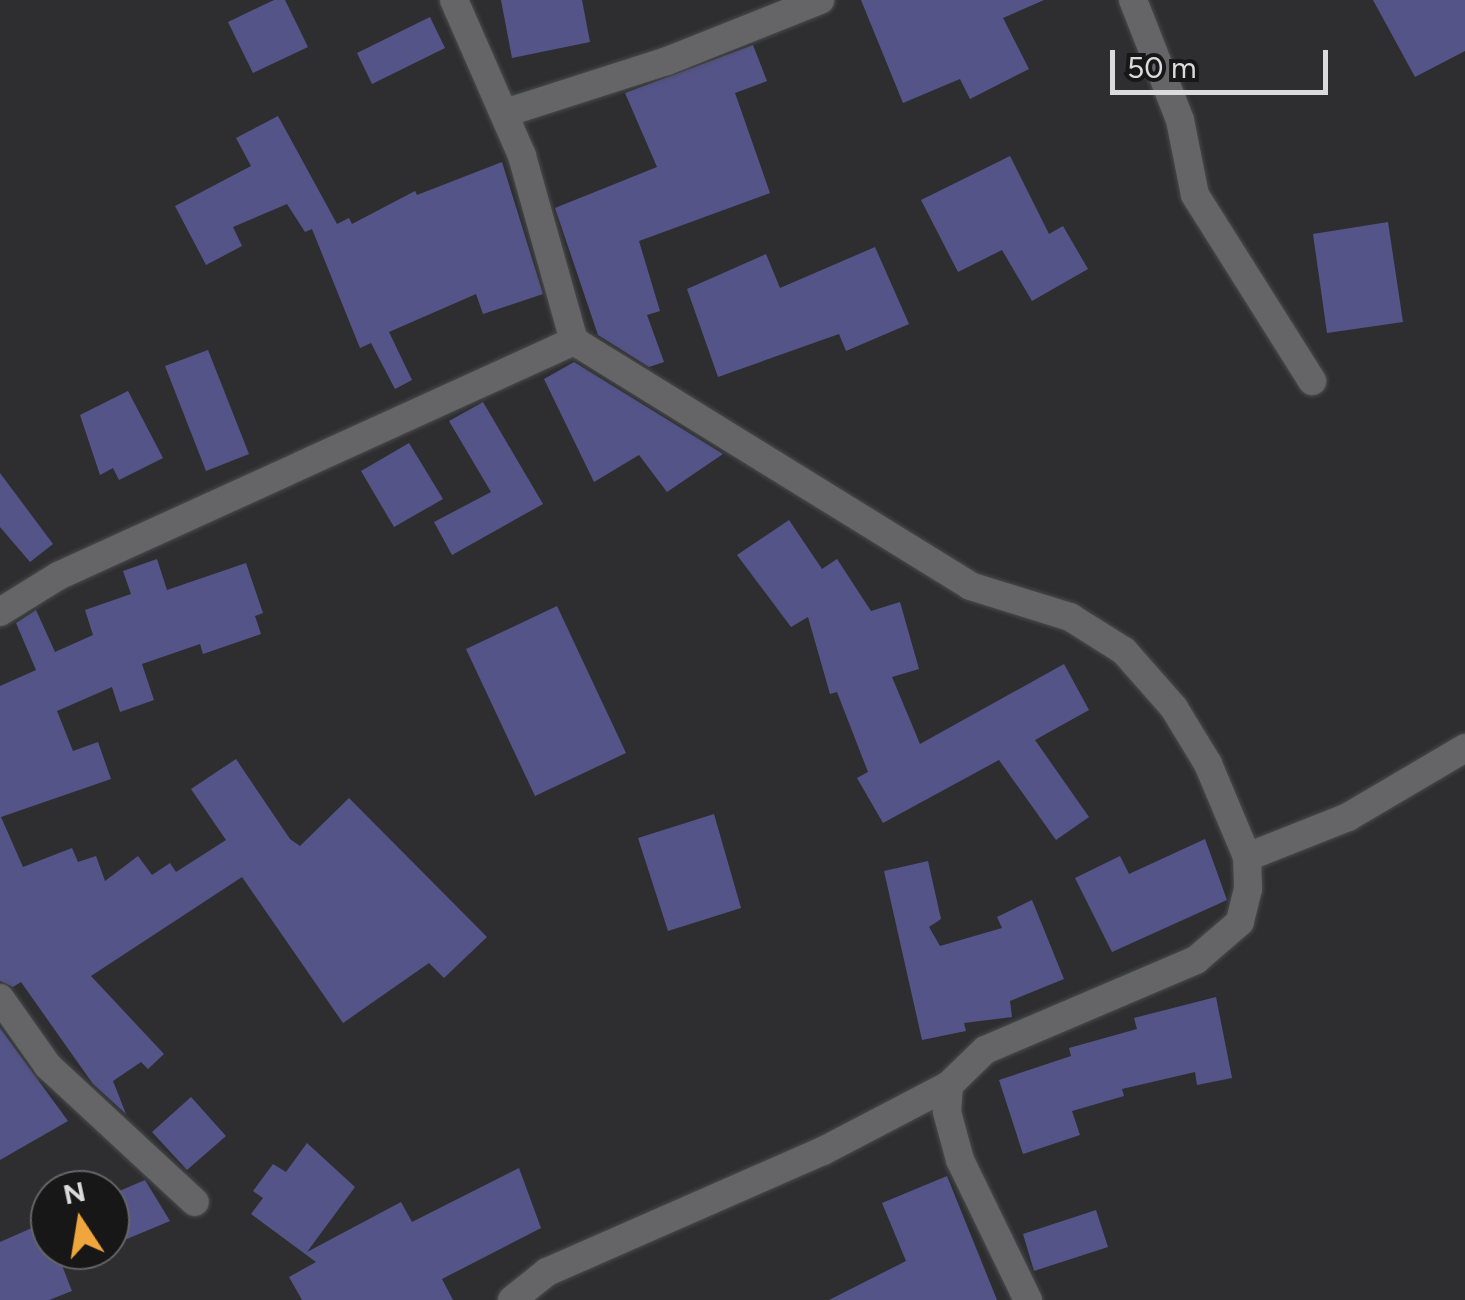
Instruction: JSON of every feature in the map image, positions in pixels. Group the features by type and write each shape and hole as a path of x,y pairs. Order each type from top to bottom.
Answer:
{"street":[{"path":"454,0 504,113 574,340 970,586 1070,617 1124,651 1174,708 1208,764 1246,857 1240,922 1228,939 1196,960 984,1050 948,1085 823,1151 547,1272 512,1300"},
{"path":"504,113 666,62 820,0"},
{"path":"1133,0 1180,120 1195,195 1312,381"},
{"path":"0,612 58,576 180,518 574,340"},
{"path":"1246,857 1348,816 1465,748"},
{"path":"0,998 48,1066 194,1202"},
{"path":"948,1085 946,1112 960,1160 1028,1300"}],"building":[{"path":"274,0 285,0 308,47 253,73 228,22"},
{"path":"501,0 582,0 590,42 512,58"},
{"path":"861,0 1044,0 1003,18 1029,69 970,99 960,79 903,103"},
{"path":"1373,0 1465,0 1465,51 1415,77"},
{"path":"430,17 445,48 372,84 357,53"},
{"path":"753,45 767,81 735,93 770,193 639,241 660,311 647,315 664,362 649,367 598,335 555,208 657,167 625,93"},
{"path":"278,116 337,224 349,218 352,224 415,191 417,195 502,162 543,294 483,314 476,294 389,332 412,380 395,389 371,343 360,348 312,229 305,232 287,204 233,227 242,246 206,265 175,206 251,166 236,138"},
{"path":"1010,156 1049,234 1063,226 1088,269 1032,301 1002,250 958,272 921,200"},
{"path":"1388,222 1403,322 1327,333 1313,234"},
{"path":"875,247 909,324 846,351 839,334 718,377 687,289 766,254 780,288"},
{"path":"208,350 249,454 206,471 165,366"},
{"path":"574,362 723,454 667,492 639,455 594,482 544,379"},
{"path":"128,391 163,458 119,480 113,468 100,475 80,415"},
{"path":"483,402 543,504 452,555 434,522 491,492 449,421"},
{"path":"409,443 443,499 394,527 361,471"},
{"path":"0,473 53,544 30,562 0,527"},
{"path":"789,520 822,569 837,559 871,611 900,602 919,669 892,677 920,744 1064,664 1089,710 1035,740 1089,817 1056,840 999,760 883,823 857,778 868,772 837,692 830,694 808,617 791,627 737,555"},
{"path":"157,559 167,590 246,563 263,613 255,616 261,634 203,654 200,644 142,664 154,700 120,712 112,687 57,711 73,751 98,742 111,779 1,817 23,867 72,848 78,862 96,856 105,881 138,856 152,875 170,863 176,872 226,840 191,789 236,759 290,839 300,846 349,798 487,937 444,978 429,963 343,1023 242,877 91,976 164,1054 148,1069 141,1062 113,1081 126,1114 93,1084 21,982 13,987 0,981 0,686 36,670 16,623 36,610 55,652 93,635 85,610 131,594 123,571"},
{"path":"557,606 626,753 535,796 466,649"},
{"path":"714,814 741,908 668,931 638,838"},
{"path":"1205,839 1227,900 1112,952 1075,878 1120,856 1129,874"},
{"path":"928,861 941,919 929,927 940,946 1002,928 997,917 1032,900 1064,979 1010,1001 1012,1017 964,1023 966,1031 922,1040 884,871"},
{"path":"1216,997 1232,1078 1197,1085 1195,1072 1122,1089 1124,1096 1072,1111 1080,1135 1023,1154 999,1080 1071,1056 1069,1048 1137,1029 1134,1018"},
{"path":"0,1028 68,1121 0,1160"},
{"path":"191,1097 226,1136 187,1170 152,1132"},
{"path":"307,1143 355,1187 307,1252 401,1202 412,1222 519,1168 541,1228 442,1279 453,1300 302,1300 289,1277 316,1262 251,1214 263,1198 253,1191 273,1164 286,1172"},
{"path":"947,1176 997,1300 829,1300 906,1261 882,1203"},
{"path":"145,1180 170,1221 130,1238 130,1186"},
{"path":"1096,1210 1108,1247 1034,1271 1023,1234"},
{"path":"30,1229 30,1270 64,1270 72,1291 49,1300 0,1300 0,1242"}]}
